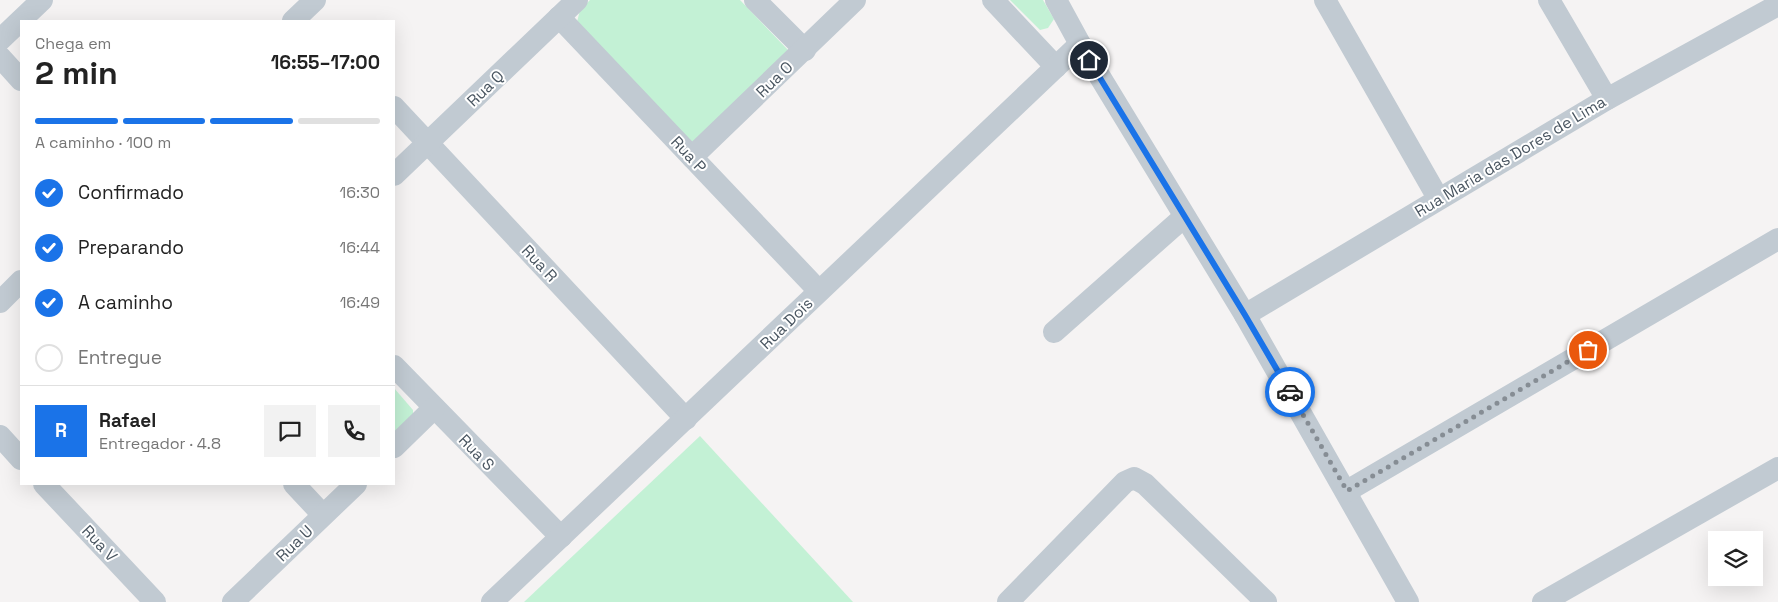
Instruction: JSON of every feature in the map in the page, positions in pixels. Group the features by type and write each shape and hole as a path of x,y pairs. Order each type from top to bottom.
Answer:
{"street":[{"path":"21,20 42,0"},
{"name":"Rua Q","path":"395,175 577,0"},
{"path":"755,0 805,50"},
{"name":"Rua O","path":"692,157 855,0"},
{"path":"993,0 1056,67"},
{"path":"1056,0 1080,44 1245,315 1347,491 1408,602"},
{"path":"1324,0 1438,198"},
{"path":"1549,0 1607,99"},
{"name":"Rua Maria das Dores de Lima","path":"1245,315 1438,198 1607,99 1778,6"},
{"name":"Rua P","path":"559,17 819,292"},
{"path":"0,40 20,21"},
{"name":"Rua Dois","path":"492,602 1080,44"},
{"path":"0,57 20,79"},
{"name":"Rua R","path":"395,108 686,419"},
{"path":"1054,332 1184,217"},
{"path":"1347,491 1778,239"},
{"path":"0,302 20,282"},
{"name":"Rua S","path":"395,367 560,537"},
{"path":"395,446 434,408"},
{"path":"0,436 20,458"},
{"path":"1543,602 1778,468"},
{"path":"1008,602 1125,482 1134,478 1145,484 1266,602"},
{"name":"Rua V","path":"45,485 155,602"},
{"path":"295,485 323,515"},
{"name":"Rua U","path":"233,602 355,485"}],"green space":[{"path":"590,0 740,0 788,50 695,145 576,26 580,10"},
{"path":"1010,0 1043,0 1054,19 1048,28 1040,30"},
{"path":"395,389 413,410 413,416 395,433"},
{"path":"700,436 853,602 524,602"}],"way so far":[{"path":"1290,392 1347,491 1588,350"}],"route":[{"path":"1089,60 1290,392"}]}
